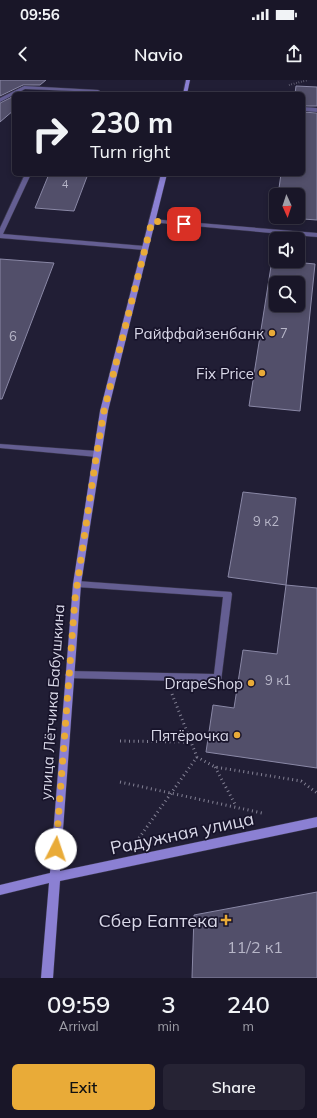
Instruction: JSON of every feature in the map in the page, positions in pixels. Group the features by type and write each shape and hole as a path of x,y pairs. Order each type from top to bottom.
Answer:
{"main road":[{"path":"185,92 188,80"},
{"name":"улица Лётчика Бабушкина","path":"46,978 77,584 104,411 144,248 163,176"},
{"name":"Радужная улица","path":"0,890 54,877 317,822"}],"street":[{"path":"14,92 24,86 66,92 98,91"},
{"path":"0,100 12,93"},
{"path":"305,109 317,110"},
{"path":"27,176 0,235 144,248"},
{"path":"152,221 317,235"},
{"path":"0,446 97,454"},
{"path":"70,675 218,678 228,594 77,584"}],"path":[{"path":"289,85 308,80"},
{"path":"175,705 196,757 215,768 301,781 317,793"},
{"path":"120,741 190,742"},
{"path":"139,838 196,757"},
{"path":"215,768 236,806"},
{"path":"120,782 236,806 262,813"}],"building":[{"path":"0,80 46,80 40,85 23,85 0,96"},
{"path":"296,86 317,87 317,106 305,106 305,92 295,92"},
{"path":"12,97 12,112 0,122 0,103"},
{"path":"305,112 317,113 317,220 305,219 305,188 279,188 281,176 305,176"},
{"path":"48,176 87,176 74,211 35,208"},
{"path":"0,259 54,263 2,399 0,399"},
{"path":"305,263 315,264 300,411 249,406 269,279 269,312 305,312 305,276 269,276 271,268 305,268"},
{"path":"243,492 296,498 286,585 228,577"},
{"path":"286,585 317,588 317,768 206,752 213,705 234,708 243,650 277,654"},
{"path":"317,892 317,978 192,978 194,915"}],"place":[{"name":"Райффайзенбанк","path":"272,333"},
{"name":"Fix Price","path":"262,373"},
{"name":"DrapeShop","path":"251,683"},
{"name":"Пятёрочка","path":"237,735"},
{"name":"Сбер Еаптека","path":"226,920"}],"route":[{"path":"56,849 75,599 104,411 152,221 184,224"}]}
